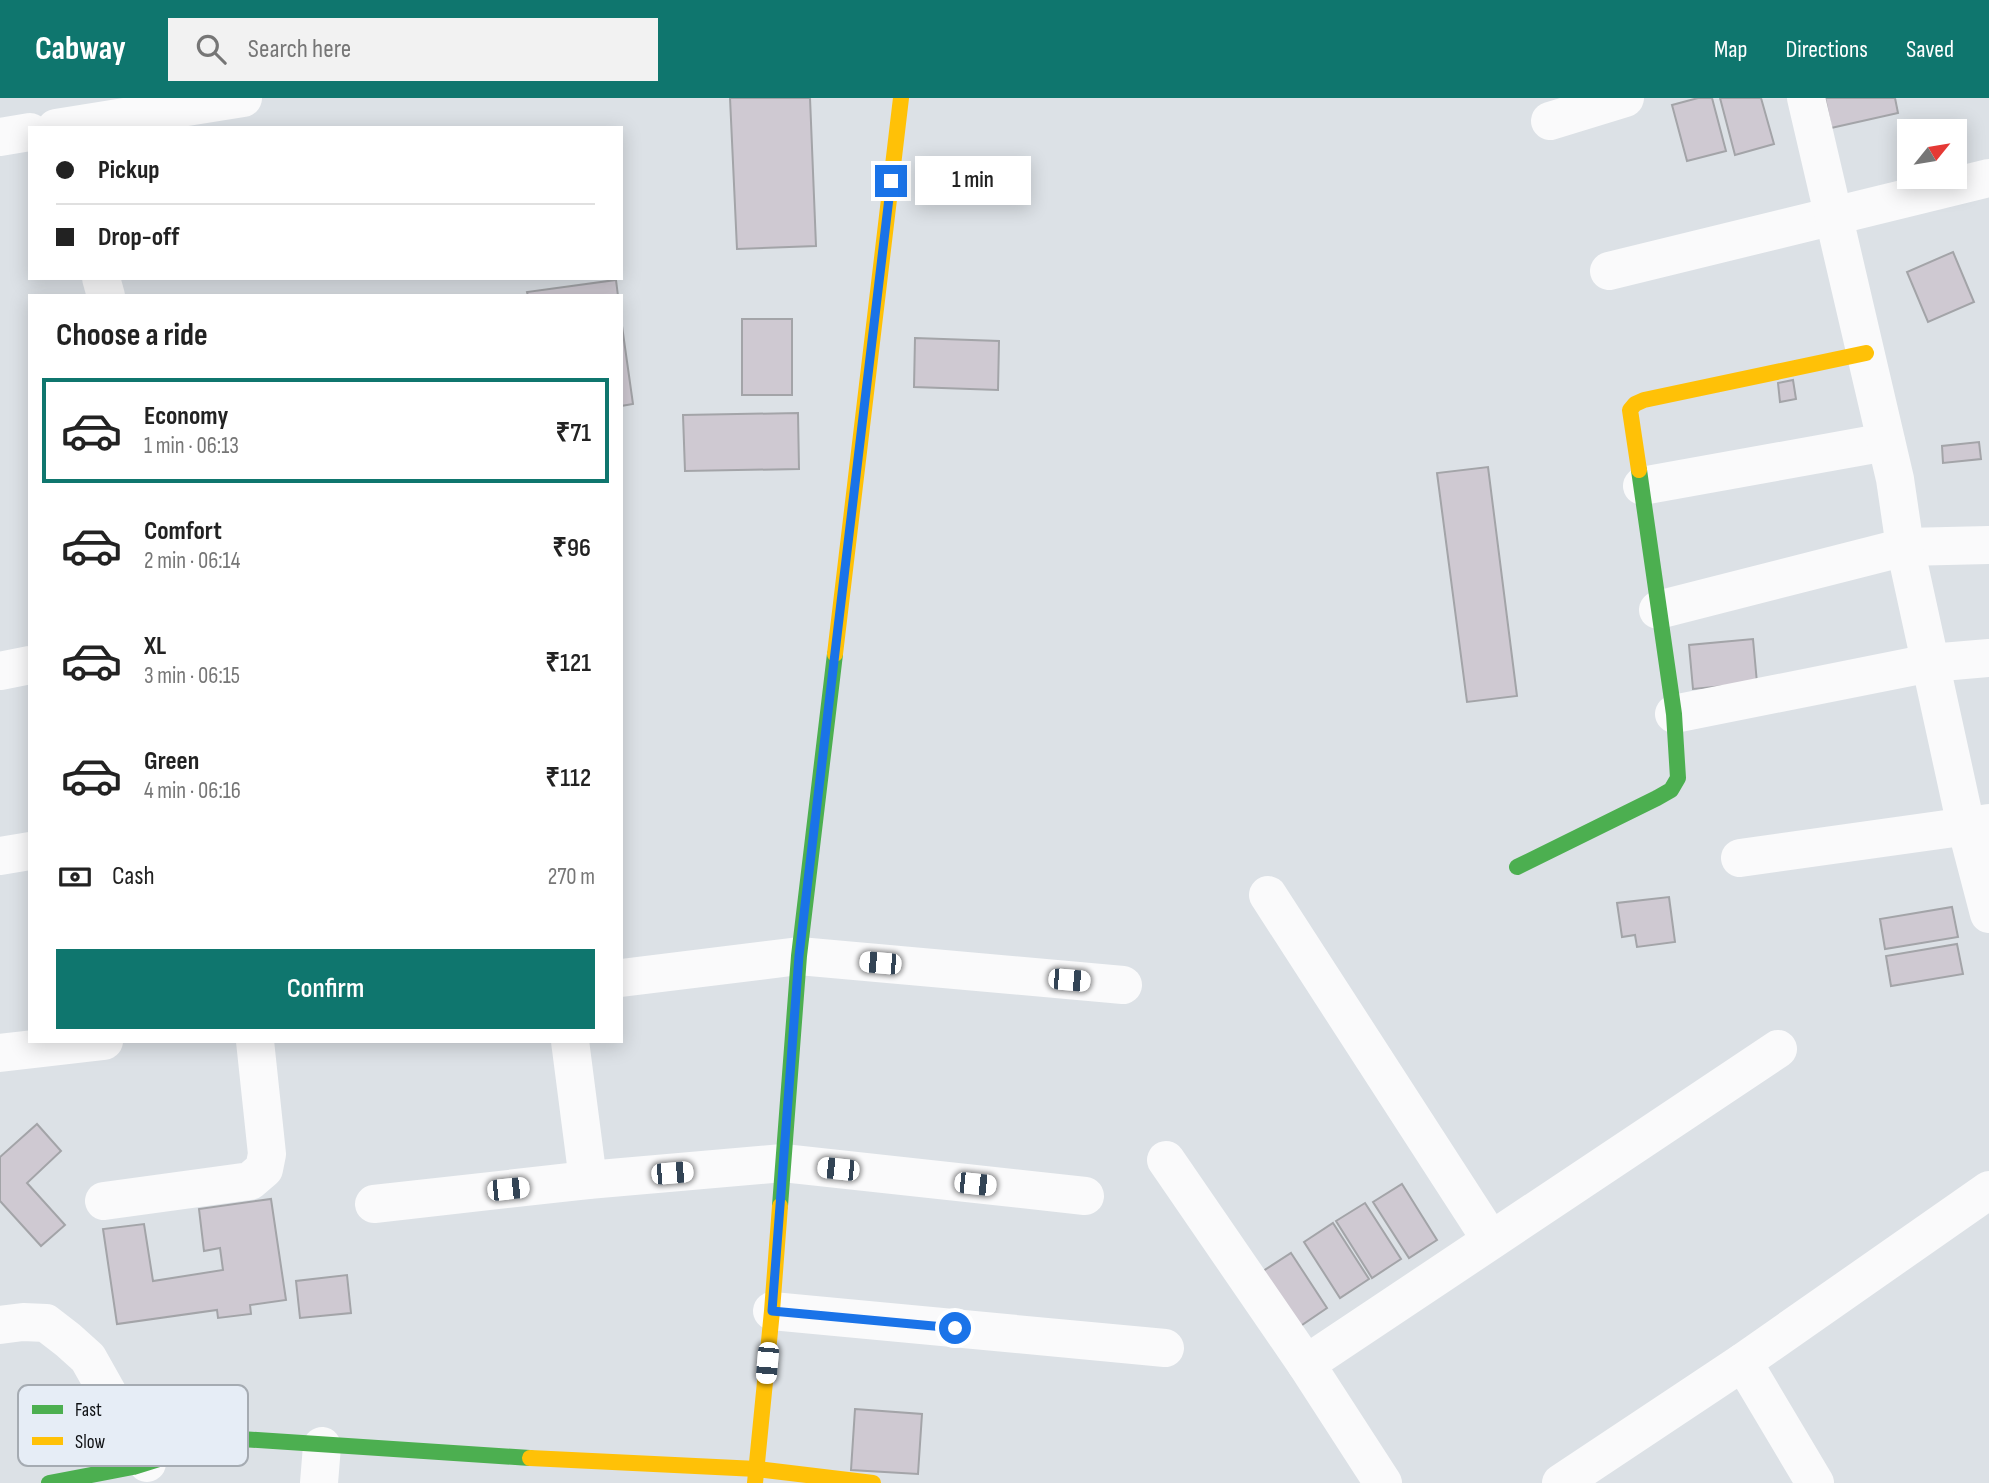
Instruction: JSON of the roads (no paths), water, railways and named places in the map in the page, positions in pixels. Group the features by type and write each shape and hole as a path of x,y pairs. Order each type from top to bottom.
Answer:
{"street":[{"path":"71,126 243,98"},
{"path":"756,1476 772,1311 799,956 901,98"},
{"path":"1550,121 1625,98"},
{"path":"1806,98 1895,479 1905,547 1930,663 1978,824 1989,914"},
{"path":"0,137 28,132"},
{"path":"1609,271 1989,178"},
{"path":"1517,867 1671,790 1678,778 1674,714 1630,410 1644,400 1866,353"},
{"path":"1642,486 1886,442"},
{"path":"1658,610 1905,547 1989,545"},
{"path":"1674,714 1930,663 1989,658"},
{"path":"0,671 28,665"},
{"path":"1740,858 1978,824"},
{"path":"0,856 28,851"},
{"path":"1268,895 1491,1240"},
{"path":"623,978 799,956 1123,985"},
{"path":"0,1053 87,1043"},
{"path":"104,1201 250,1181 264,1169 267,1154 255,1043"},
{"path":"570,1043 588,1180"},
{"path":"1306,1364 1778,1049"},
{"path":"1166,1160 1306,1364 1383,1483"},
{"path":"374,1203 783,1163 1085,1196"},
{"path":"1561,1483 1743,1362 1989,1190"},
{"path":"772,1311 1165,1348"},
{"path":"0,1325 46,1323 88,1358 100,1385"},
{"path":"1743,1362 1815,1483"},
{"path":"248,1440 592,1472 756,1476 873,1483"},
{"path":"319,1483 323,1446"},
{"path":"49,1483 139,1471"}]}
